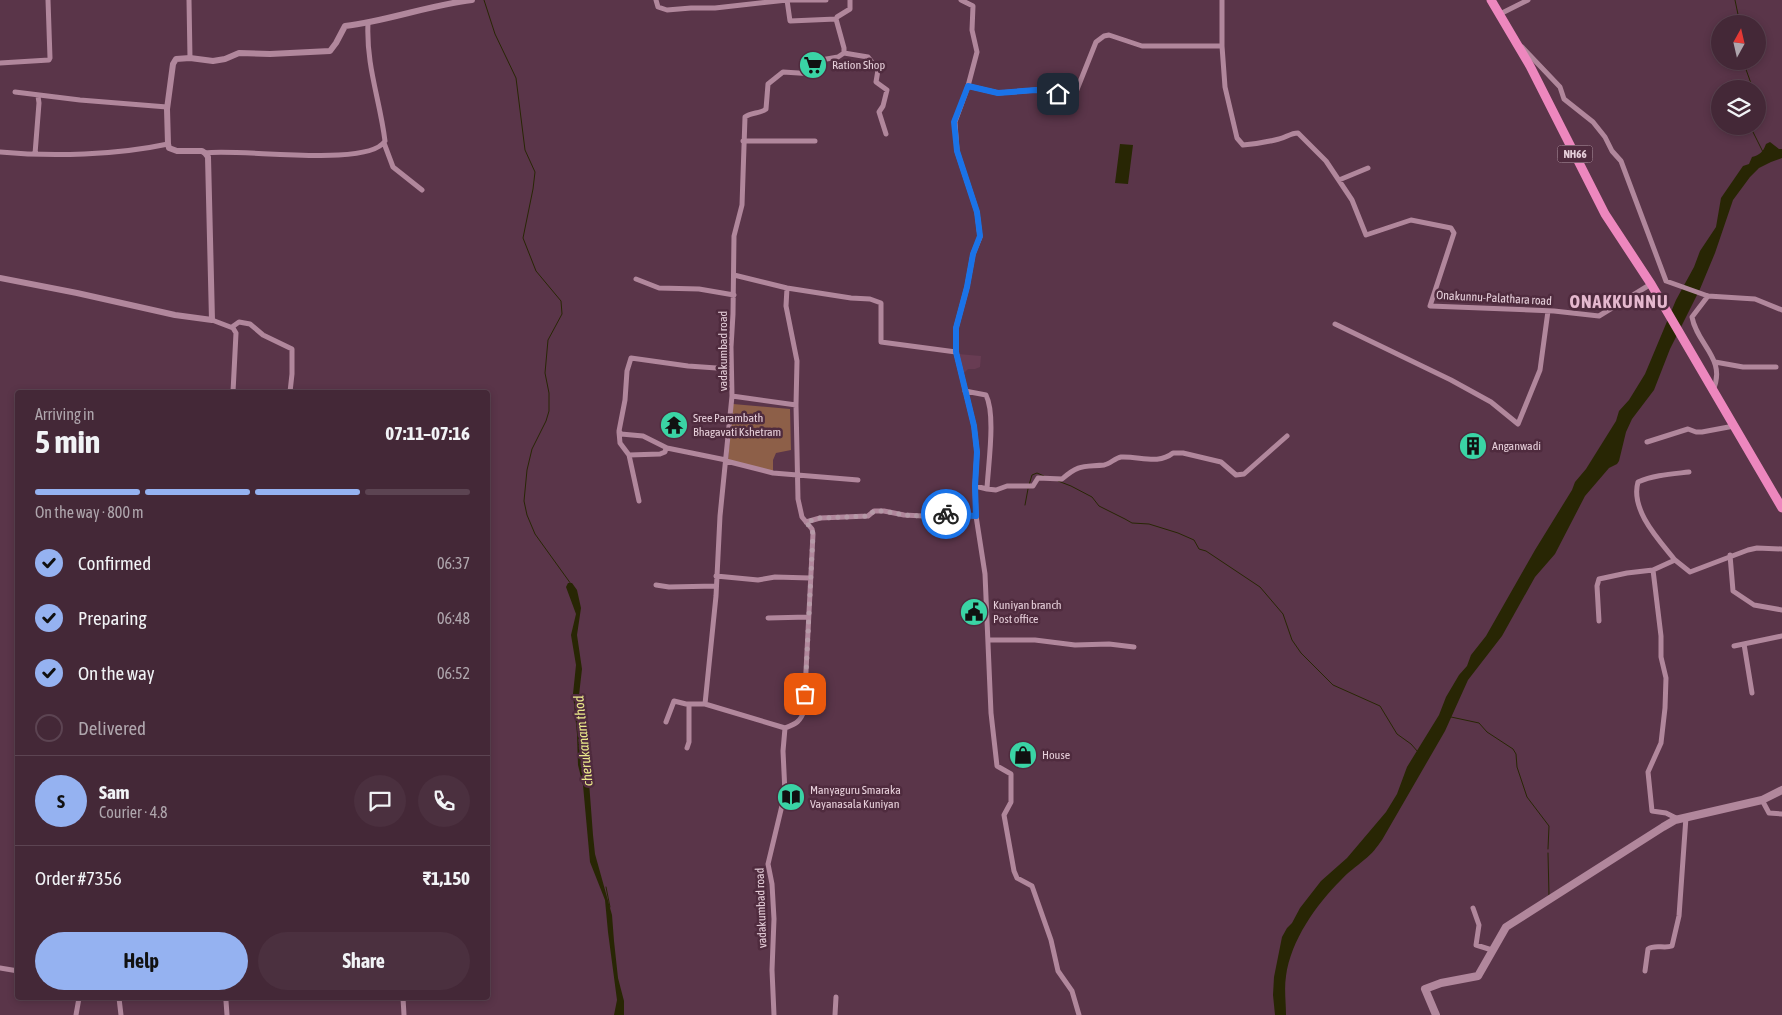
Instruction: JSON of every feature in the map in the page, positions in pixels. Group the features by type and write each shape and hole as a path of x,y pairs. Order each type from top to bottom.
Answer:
{"highway":[{"name":"NH66","path":"1491,0 1530,66 1605,214 1651,284 1782,508"}],"main road":[{"path":"1436,1015 1426,989 1441,983 1478,976 1506,926 1678,819 1762,800 1782,790"}],"street":[{"path":"0,64 49,60 48,0"},
{"path":"189,0 190,58"},
{"path":"384,143 372,151 337,156 238,151 177,152 169,148 168,144 167,106 173,64 176,60 190,58 213,61 225,59 239,53 278,54 330,51 345,26 368,23 472,0"},
{"path":"656,0 658,7 667,10 715,8 787,0 826,0"},
{"path":"787,0 790,21 836,19 850,9 850,0"},
{"path":"961,0 973,6 972,30 977,52 968,86 954,122 957,151 977,212 980,236 973,254 967,287 956,328 956,352 974,426 977,452 976,516 985,574 991,714 997,766 1011,774 1011,802 1004,815 1014,871 1017,878 1032,886 1051,940 1058,971 1072,991 1079,1015"},
{"path":"968,86 998,93 1036,90 1070,96 1076,92 1096,42 1109,35 1142,46 1222,46 1222,0"},
{"path":"1500,14 1528,0"},
{"path":"836,19 844,53 868,57 878,70 876,82 887,90 883,106 879,112 886,134"},
{"path":"368,23 369,63 383,124 384,143 393,167 422,190"},
{"path":"1514,37 1560,87 1564,98 1593,122 1621,161 1666,282 1708,296 1755,299 1782,310"},
{"name":"Onakunnu-Palathara road","path":"1222,46 1225,87 1237,138 1243,145 1261,144 1283,138 1292,133 1298,133 1326,161 1339,180 1352,200 1366,235 1411,220 1451,228 1454,234 1430,306 1548,311 1598,316 1651,284"},
{"name":"vadakumbad road","path":"796,405 732,396 734,236 742,205 745,117 766,109 768,84 783,72 804,75 817,74 821,60 838,57 844,53"},
{"path":"14,92 80,100 167,106"},
{"path":"35,154 38,96"},
{"path":"743,141 815,141"},
{"path":"0,152 35,154 112,151 149,148 168,144"},
{"path":"206,153 208,158 208,226 212,320"},
{"path":"1339,180 1368,168"},
{"path":"734,275 787,288 876,300 881,303 882,309 881,342 956,352"},
{"path":"0,278 176,315 212,320 232,327 236,333 233,390"},
{"path":"636,279 659,288 699,289 734,295"},
{"path":"666,722 674,701 689,704 705,704 785,728 802,718 804,710 813,534 812,529 800,511 797,475 797,361 786,306 787,288"},
{"path":"1708,296 1692,317 1694,328 1715,362 1718,380 1713,390"},
{"path":"1335,324 1451,380 1491,402 1518,424 1540,370 1548,311"},
{"path":"232,327 239,322 250,324 263,335 292,349 293,365 290,390"},
{"path":"638,501 629,455 620,443 619,432 625,400 627,371 631,358 688,366 731,369"},
{"path":"1715,362 1743,367 1776,367"},
{"path":"965,392 986,395 989,401 990,429 986,490"},
{"path":"705,704 732,396"},
{"path":"1647,442 1688,429 1702,432 1734,426"},
{"path":"619,432 621,434 648,438 666,448 773,473 858,480"},
{"path":"975,486 986,490 996,490 1007,486 1033,486 1038,478 1062,479 1071,471 1084,465 1106,465 1119,457 1160,460 1174,453 1183,453 1221,462 1236,475 1244,474 1287,436"},
{"path":"629,455 660,454 665,452 666,448"},
{"path":"1689,472 1642,480 1638,482 1637,486 1640,506 1650,528 1676,560 1690,572 1730,556 1757,548 1782,549"},
{"path":"806,522 820,518 868,516 874,511 923,516 940,514 976,516"},
{"path":"1730,556 1733,591 1754,605 1782,610"},
{"path":"1599,621 1597,582 1599,579 1653,570 1676,560"},
{"path":"1653,570 1666,678 1661,743 1648,772 1652,811 1666,813 1678,819"},
{"path":"716,576 758,580 783,577 810,578"},
{"path":"656,584 669,587 716,586"},
{"path":"768,618 808,617"},
{"path":"1734,646 1782,636"},
{"path":"989,640 1035,640 1075,645 1109,644 1134,648"},
{"path":"1744,644 1752,693"},
{"path":"687,748 689,704"},
{"name":"vadakumbad road","path":"774,1015 772,970 774,919 772,884 768,864 785,792 783,751 785,728"},
{"path":"1762,800 1769,813 1782,814"},
{"path":"1645,971 1648,949 1652,946 1668,948 1672,946 1679,916 1686,817"},
{"path":"1473,908 1479,926 1476,946 1492,950"},
{"path":"0,968 15,970"},
{"path":"835,1015 836,997"},
{"path":"76,1015 79,1000"},
{"path":"119,1000 121,1015"},
{"path":"403,1000 404,1015"},
{"path":"226,1001 227,1015"}],"shaded area":[{"path":"958,354 981,356 980,367 968,369 962,375"},
{"path":"733,404 790,409 791,450 776,453 773,460 773,471 728,461"}],"water":[{"path":"1770,142 1779,149 1782,149 1782,158 1759,168 1733,200 1715,253 1700,289 1670,349 1654,390 1632,419 1626,432 1619,461 1609,468 1585,496 1555,554 1535,577 1502,636 1468,680 1445,731 1382,840 1369,855 1346,874 1323,900 1306,924 1293,949 1286,976 1286,1015 1275,1015 1274,977 1282,937 1287,928 1321,881 1347,858 1386,812 1397,794 1407,767 1439,715 1446,697 1459,675 1467,666 1471,655 1486,636 1575,482 1586,469 1616,421 1619,411 1629,400 1645,374 1676,300 1694,267 1700,251 1716,227 1721,198 1743,166 1749,164 1752,157 1761,153 1766,144"},
{"path":"1120,144 1133,145 1128,184 1115,183"},
{"path":"568,583 572,583 577,590 581,608 577,635 582,669 579,695 584,716 595,854 612,915 618,978 624,1001 624,1015 614,1015 617,1000 605,900 590,862 583,785 578,765 573,694 576,665 571,635 576,614 566,587"}],"waterway":[{"name":"cherukanam thod","path":"484,0 495,34 516,78 525,150 535,172 523,238 536,271 561,301 562,314 548,340 545,373 549,393 549,411 532,449 527,470 524,501 527,515 535,534 571,584"},
{"path":"1735,0 1738,15"},
{"path":"1746,70 1750,80"},
{"path":"1754,135 1763,152"},
{"path":"1029,485 1032,475 1037,473 1044,476"},
{"path":"1058,481 1092,497 1099,506 1132,523 1149,524 1194,540 1199,549 1206,551 1260,587 1283,614 1292,640 1301,653 1333,685 1380,706 1397,734 1411,744 1418,752"},
{"path":"1025,505 1028,489"},
{"path":"1451,717 1479,723 1487,732 1513,749 1527,797 1549,826 1548,849"},
{"path":"1548,853 1549,895"},
{"name":"cherukanam thod","path":"606,887 610,907"}],"way so far":[{"path":"805,694 813,534 812,529 806,522 820,518 868,516 874,511 923,516 946,514"}],"place":[{"name":"Ration Shop","path":"813,65"},
{"name":"Sree Parambath Bhagavati Kshetram","path":"674,425"},
{"name":"Anganwadi","path":"1473,446"},
{"name":"Kuniyan branch Post office","path":"974,612"},
{"name":"House","path":"1023,755"},
{"name":"Manyaguru Smaraka Vayanasala Kuniyan","path":"791,797"}],"district":[{"name":"ONAKKUNNU","path":"1619,301"}],"route":[{"path":"946,514 976,516 977,452 974,426 956,352 956,328 967,287 973,254 980,236 977,212 957,151 954,122 968,86 998,93 1036,90 1058,94"}]}
